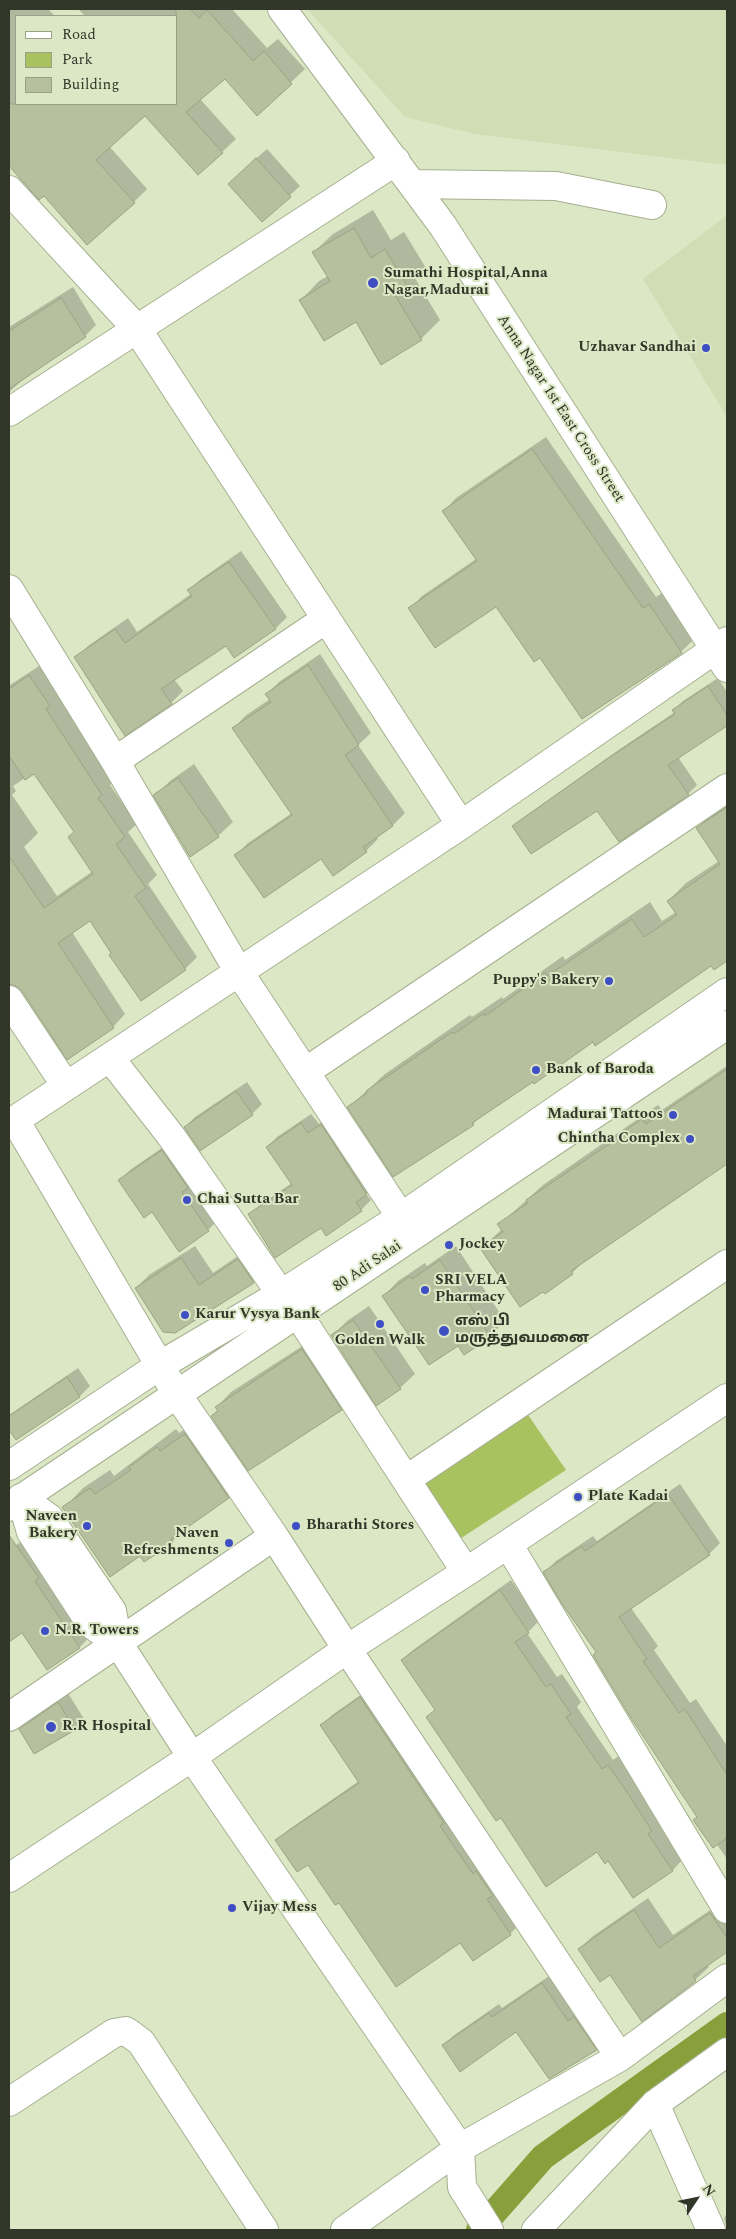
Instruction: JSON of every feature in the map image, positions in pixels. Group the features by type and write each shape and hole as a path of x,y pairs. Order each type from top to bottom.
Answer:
{"street":[{"name":"Anna Nagar 1st East Cross Street","path":"282,9 443,226 723,653"},
{"path":"9,412 396,161"},
{"path":"412,184 556,186 652,205"},
{"path":"9,190 137,329 461,825"},
{"path":"9,589 115,762 239,972 401,1217"},
{"path":"115,762 326,620"},
{"path":"620,2056 347,1649 274,1536 176,1393 12,1122 723,653"},
{"path":"305,1072 727,788"},
{"name":"80 Adi Salai","path":"13,1496 176,1393 401,1217 727,992"},
{"path":"9,1000 66,1086"},
{"name":"80 Adi Salai","path":"9,1466 159,1366 290,1304 727,1025"},
{"path":"110,1058 171,1136 290,1304 407,1479 466,1572"},
{"path":"407,1479 727,1264"},
{"path":"9,1878 192,1757 347,1649 727,1398"},
{"path":"13,1496 31,1532 92,1624 118,1643 192,1757 460,2148 462,2187 489,2230"},
{"path":"9,1718 274,1536"},
{"path":"508,1544 727,1909"},
{"path":"345,2230 460,2148 620,2056 727,1978"},
{"path":"9,2102 114,2032 126,2031 141,2042 264,2230"},
{"path":"536,2230 655,2104 727,2052"},
{"path":"655,2104 711,2230"}],"shaded area":[{"path":"307,9 727,9 727,165 475,134 405,117"},
{"name":"Uzhavar Sandhai","path":"727,215 727,417 643,279"}],"green space":[{"path":"515,1396 566,1470 455,1542 408,1467"}],"building":[{"path":"176,9 190,9 199,18 207,10 253,61 264,51 292,84 257,116 225,79 186,112 223,153 198,175 145,116 96,160 135,203 87,245 44,196 39,200 9,166 9,104 178,105 178,15 176,15"},
{"path":"256,158 291,197 262,222 228,184"},
{"path":"354,228 371,258 385,249 408,287 395,295 422,340 381,365 356,322 324,341 299,300 330,281 312,252"},
{"path":"61,298 86,337 9,389 9,331"},
{"path":"532,449 643,608 649,604 682,653 582,719 540,658 534,662 496,607 435,648 408,608 477,561 442,511"},
{"path":"229,562 276,629 234,658 226,646 161,689 172,704 125,736 74,657 115,629 125,643 192,596 187,590"},
{"path":"308,665 359,745 345,755 393,826 363,847 367,852 333,876 321,859 264,898 234,855 292,815 232,728 271,702 265,694"},
{"path":"29,675 50,706 46,709 102,795 98,798 125,837 116,844 146,888 135,896 186,970 141,1001 109,955 111,953 90,921 58,943 114,1028 67,1060 22,991 16,986 9,984 9,856 44,908 93,874 68,837 74,832 34,774 25,780 9,756 9,689"},
{"path":"708,686 727,715 727,726 668,765 689,795 619,842 597,811 531,854 512,826 675,714 672,710"},
{"path":"178,778 219,837 190,857 153,795"},
{"path":"727,807 727,961 714,970 711,966 595,1046 593,1042 534,1084 533,1082 472,1123 474,1125 393,1177 347,1107 367,1093 366,1091 452,1032 454,1034 484,1013 485,1016 545,973 547,976 632,919 644,937 677,915 667,901 720,864 696,828"},
{"path":"727,1069 727,1164 571,1271 573,1274 545,1294 543,1292 520,1307 480,1248 503,1232 497,1224 528,1203 526,1200 615,1140 614,1138 642,1119 646,1124"},
{"path":"236,1091 253,1115 200,1151 184,1127"},
{"path":"301,1123 308,1133 321,1124 367,1195 356,1202 362,1211 326,1236 321,1228 275,1258 248,1214 292,1185 266,1147"},
{"path":"162,1150 188,1188 182,1192 209,1231 179,1252 152,1212 144,1218 118,1180"},
{"path":"181,1258 199,1285 238,1259 254,1283 175,1333 163,1332 135,1288"},
{"path":"440,1260 491,1337 464,1355 458,1346 429,1365 382,1296 410,1276 412,1279"},
{"path":"353,1320 401,1389 376,1406 331,1335"},
{"path":"302,1349 342,1410 248,1471 211,1416 218,1411 215,1407"},
{"path":"67,1377 80,1397 16,1440 9,1430 9,1416"},
{"path":"185,1434 229,1498 171,1539 173,1543 144,1562 140,1556 110,1577 62,1507 90,1488 95,1494 131,1470 129,1467 157,1447 160,1451"},
{"path":"668,1494 710,1555 619,1617 647,1659 643,1661 679,1713 685,1709 727,1775 727,1838 713,1848 693,1820 697,1817 631,1718 593,1655 596,1652 562,1604 543,1572 582,1546 585,1551"},
{"name":"N.R. Towers","path":"9,1535 39,1578 35,1581 80,1648 47,1670 22,1633 9,1642"},
{"path":"500,1590 529,1633 515,1642 546,1687 551,1684 571,1714 566,1717 602,1769 608,1765 627,1792 652,1831 648,1834 673,1871 633,1898 608,1861 605,1864 597,1852 546,1887 501,1818 496,1821 426,1717 435,1710 401,1660"},
{"path":"360,1697 444,1823 440,1826 473,1874 476,1871 493,1896 487,1899 511,1935 473,1961 460,1943 396,1987 339,1903 335,1905 308,1865 297,1872 275,1840 359,1783 320,1725"},
{"path":"58,1702 75,1730 34,1754 19,1729"},
{"path":"634,1910 659,1948 710,1913 727,1938 727,1952 693,1976 696,1981 642,2022 610,1975 600,1982 578,1949"},
{"path":"542,1983 568,2021 574,2017 597,2050 549,2079 516,2032 460,2072 442,2045 489,2013 492,2017"}],"waterway":[{"path":"479,2230 543,2157 727,2025"}],"place":[{"name":"Sumathi Hospital,Anna Nagar,Madurai","path":"373,283"},
{"name":"Uzhavar Sandhai","path":"706,348"},
{"name":"Puppy's Bakery","path":"609,981"},
{"name":"Bank of Baroda","path":"536,1070"},
{"name":"Madurai Tattoos","path":"673,1115"},
{"name":"Chintha Complex","path":"690,1139"},
{"name":"Chai Sutta Bar","path":"187,1200"},
{"name":"Jockey","path":"449,1245"},
{"name":"SRI VELA Pharmacy","path":"425,1290"},
{"name":"Karur Vysya Bank","path":"185,1315"},
{"name":"Golden Walk","path":"380,1324"},
{"name":"எஸ் பி மருத்துவமனை","path":"444,1331"},
{"name":"Plate Kadai","path":"578,1497"},
{"name":"Naveen Bakery","path":"87,1526"},
{"name":"Bharathi Stores","path":"296,1526"},
{"name":"Naven Refreshments","path":"229,1543"},
{"name":"N.R. Towers","path":"45,1631"},
{"name":"R.R Hospital","path":"51,1727"},
{"name":"Vijay Mess","path":"232,1908"}]}
